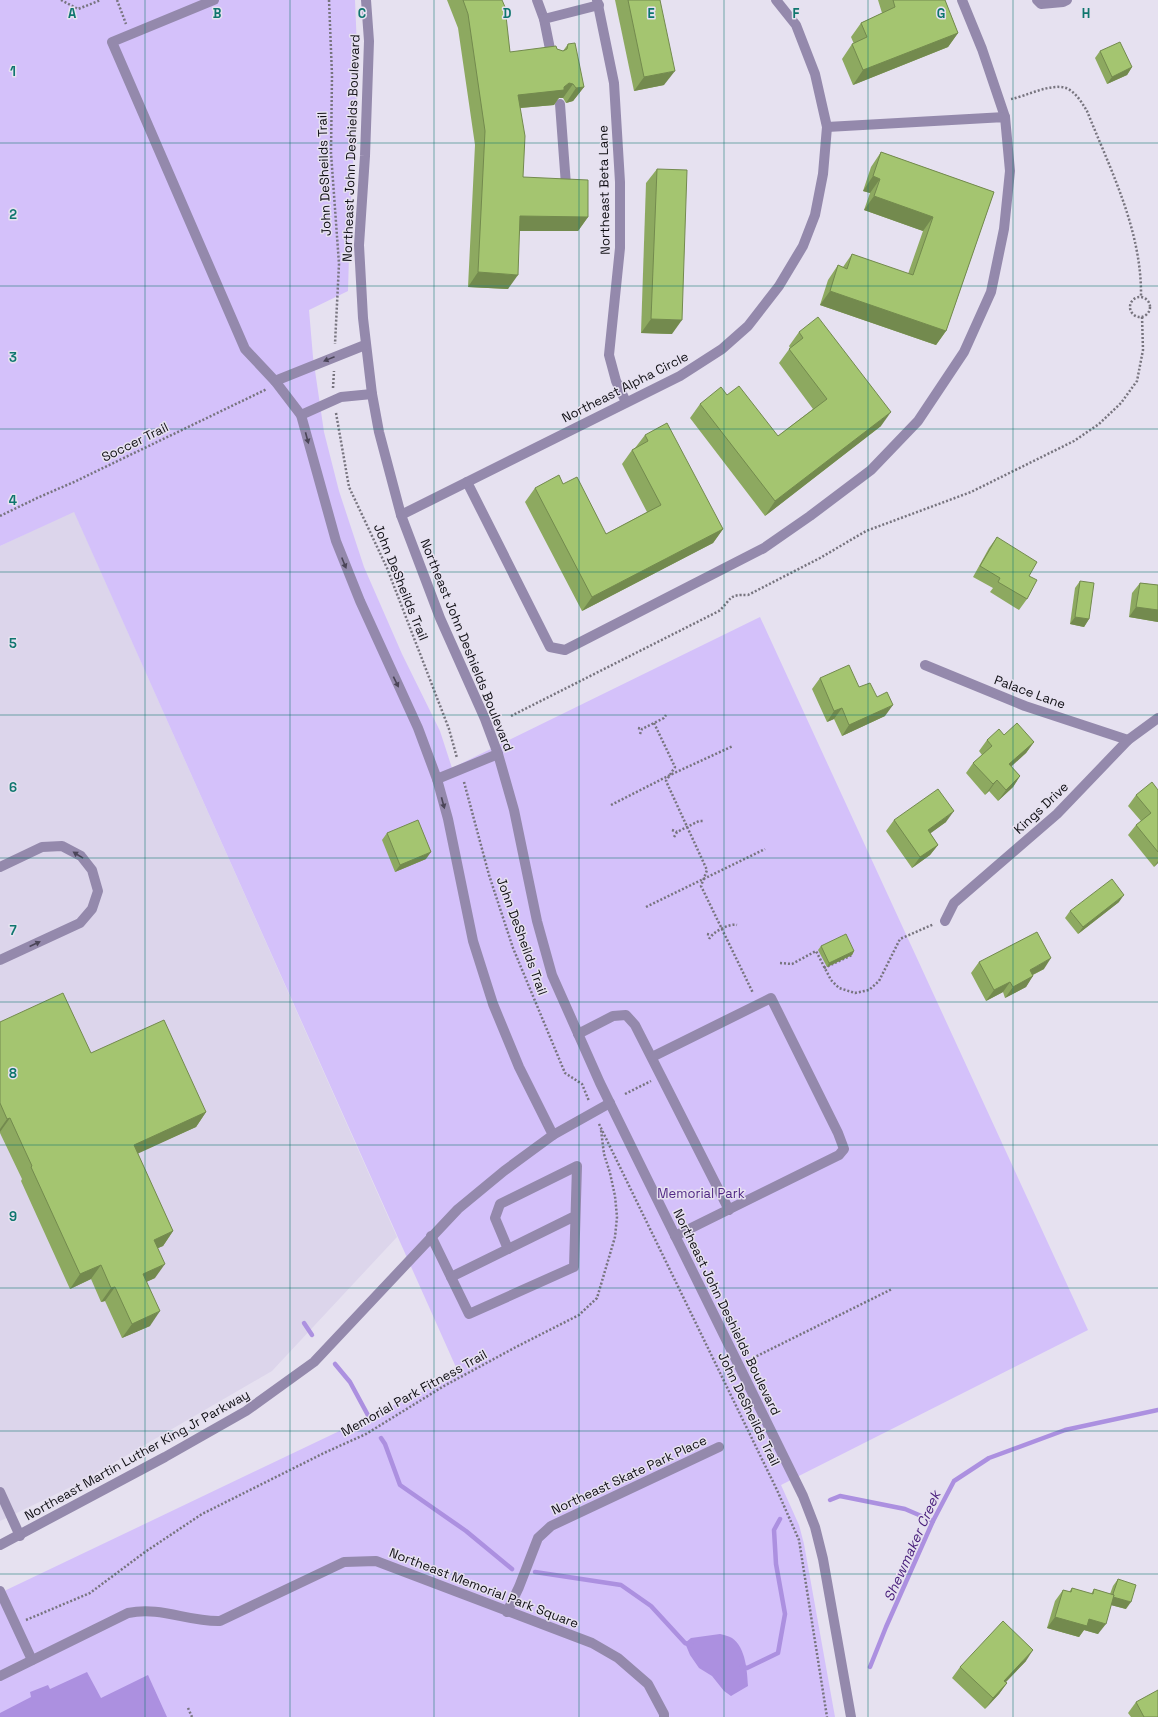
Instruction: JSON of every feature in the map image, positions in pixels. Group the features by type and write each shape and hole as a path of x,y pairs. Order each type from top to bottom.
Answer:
{"street":[{"path":"214,0 112,42 245,349 275,381 301,415 336,541 369,622 418,728 437,779 448,820 473,941 493,1004 519,1067 553,1136"},
{"name":"Northeast John Deshields Boulevard","path":"366,0 369,40 365,156 359,245 365,345 372,394 381,439 401,515 440,618 485,719 498,754 514,810 536,921 552,975 610,1103 803,1496 815,1527 825,1566 851,1717"},
{"path":"538,0 544,19 552,60"},
{"name":"Northeast Alpha Circle","path":"401,515 680,376 722,349 748,326 779,286 803,246 815,215 823,174 827,127 815,74 796,25 776,0"},
{"path":"467,482 550,648 565,650 764,548 810,516 871,470 918,421 964,352 990,292 1004,229 1010,171 1006,117 982,49 962,0"},
{"path":"1039,2 1063,2 1067,0"},
{"path":"544,19 598,2"},
{"name":"Northeast Beta Lane","path":"598,2 614,83 620,182 620,248 609,355 616,381 626,402"},
{"path":"560,104 566,185"},
{"path":"827,127 1006,117"},
{"path":"275,381 365,345"},
{"path":"301,415 342,398 372,394"},
{"name":"Palace Lane","path":"925,664 1025,706 1128,740"},
{"name":"Kings Drive","path":"945,921 954,903 1056,814 1128,740 1158,718"},
{"path":"437,779 460,768 498,754"},
{"path":"0,867 42,847 62,846 81,856 92,870 98,891 92,910 80,923 0,960"},
{"path":"652,1057 771,998 844,1149 839,1155 675,1236"},
{"path":"578,1034 613,1016 626,1015 635,1025 729,1210"},
{"name":"Northeast Martin Luther King Jr Parkway","path":"0,1545 20,1536 246,1411 314,1362 458,1209 498,1176 553,1136 610,1103"},
{"path":"431,1236 470,1314 574,1267 577,1166 500,1204 496,1218 508,1250"},
{"path":"451,1277 575,1216"},
{"name":"Northeast Skate Park Place","path":"507,1612 519,1587 538,1538 551,1526 719,1447"},
{"path":"0,1492 20,1536"},
{"name":"Northeast Memorial Park Square","path":"0,1676 128,1613 142,1610 160,1611 205,1622 220,1621 344,1562 376,1561 592,1643 618,1658 648,1684 664,1717"},
{"path":"0,1591 32,1660"}],"path":[{"path":"61,0 78,9 101,0"},
{"path":"117,0 129,35"},
{"name":"John DeSheilds Trail","path":"329,0 332,75 331,153 339,264 335,348"},
{"path":"1000,101 1024,97 1040,90 1053,88 1066,88 1078,97 1087,111 1128,214 1135,239 1141,297 1148,302 1150,308 1148,313 1142,316 1133,314 1131,308 1132,302 1141,297"},
{"path":"510,716 719,611 725,605 728,598 735,595 748,595 820,558 866,531 971,492 1074,441 1110,415 1130,392 1137,381 1143,350 1144,332 1142,316"},
{"path":"333,391 334,365"},
{"name":"Soccer Trail","path":"0,516 265,390 275,381"},
{"name":"John DeSheilds Trail","path":"335,412 350,487 387,568 449,729 458,759"},
{"path":"638,728 642,729 654,724 666,715"},
{"path":"664,718 668,720"},
{"path":"654,724 675,767 666,781 707,870 701,886 746,980"},
{"path":"640,734 642,729"},
{"path":"611,805 670,775 733,746"},
{"name":"John DeSheilds Trail","path":"464,781 489,875 513,948 565,1073 582,1084 586,1093"},
{"path":"674,837 677,832 700,820 703,821"},
{"path":"672,830 677,832"},
{"path":"646,907 765,849"},
{"path":"733,924 735,920"},
{"path":"816,951 822,959 824,968 831,980 839,988 855,993 869,990 879,981 900,939 945,921"},
{"path":"709,939 711,935 722,929 733,924 737,925"},
{"path":"707,934 711,935"},
{"path":"780,963 792,964 823,948"},
{"path":"824,968 852,955 849,949"},
{"path":"624,1094 661,1077"},
{"name":"John DeSheilds Trail","path":"600,1127 691,1312 800,1540 827,1717"},
{"name":"Memorial Park Fitness Trail","path":"16,1624 90,1593 145,1552 202,1514 324,1453 366,1434 444,1386 516,1347 580,1315 597,1298 615,1237 617,1217 615,1196 604,1154 600,1127"},
{"path":"753,1358 892,1289"},
{"path":"188,1708 192,1717"}],"shaded area":[{"path":"74,511 397,1237 272,1371 79,1483 0,1521 0,546"},
{"path":"720,1634 731,1637 737,1642 745,1660 748,1686 731,1696 724,1691 712,1676 699,1668 690,1655 685,1643 691,1638"},
{"path":"87,1672 101,1698 148,1675 167,1717 0,1717 0,1713 31,1697 30,1692 48,1685 50,1689"}],"green space":[{"name":"Memorial Park","path":"0,0 355,0 358,72 348,291 309,310 313,357 324,432 339,491 364,567 402,654 440,731 452,768 760,617 1088,1330 781,1485 799,1525 804,1544 835,1717 0,1717 0,1593 459,1374 74,512 0,546"}],"building":[{"path":"463,0 502,0 505,7 510,52 556,46 557,49 563,51 567,49 568,44 575,43 584,87 576,88 573,84 569,83 564,87 564,90 518,95 525,136 523,177 588,180 588,217 520,216 518,275 478,272 485,131 468,14"},
{"path":"628,0 660,0 675,71 644,77"},
{"path":"893,0 945,0 958,33 863,70 852,44 867,37 861,23 895,7"},
{"path":"1120,42 1132,67 1112,77 1100,51"},
{"path":"881,152 994,192 946,331 830,291 838,265 847,269 852,254 913,275 933,217 874,196 880,179 873,176"},
{"path":"657,169 687,170 682,320 651,319"},
{"path":"818,317 891,412 775,501 700,404 721,387 727,395 739,386 778,436 827,399 789,349 803,338 799,332"},
{"path":"667,423 723,529 592,597 535,488 559,475 563,484 577,477 606,534 661,505 632,450 648,441 645,435"},
{"path":"997,537 1037,562 1029,576 1037,580 1027,599 998,582 1000,578 980,566"},
{"path":"1080,581 1094,583 1089,619 1075,617"},
{"path":"1140,583 1158,585 1158,610 1136,607"},
{"path":"849,665 859,687 870,683 877,697 887,692 893,705 849,725 842,708 834,711 820,678"},
{"path":"1017,723 1034,742 1009,764 1020,776 1006,790 997,780 993,784 973,763 992,746 987,740 999,729 1004,735"},
{"path":"1152,782 1158,790 1158,852 1136,825 1151,813 1136,795"},
{"path":"938,789 954,811 928,830 938,845 920,857 894,820"},
{"path":"418,820 431,852 400,865 387,833"},
{"path":"1112,879 1124,895 1083,927 1070,911"},
{"path":"1037,932 1051,958 1030,970 1033,976 1013,987 1010,982 994,990 979,962"},
{"path":"846,934 854,951 829,963 821,946"},
{"path":"63,993 91,1053 164,1020 206,1112 134,1145 173,1231 154,1240 165,1264 143,1274 160,1311 132,1324 115,1287 111,1288 101,1265 80,1274 10,1118 7,1119 0,1103 0,1022"},
{"path":"1118,1579 1136,1585 1131,1602 1113,1597"},
{"path":"1072,1588 1093,1594 1094,1589 1114,1595 1106,1624 1089,1619 1087,1626 1055,1617 1063,1590 1071,1592"},
{"path":"1003,1621 1033,1650 1004,1681 1007,1683 993,1698 960,1667"},
{"path":"1158,1690 1158,1717 1144,1717 1136,1702"}],"waterway":[{"path":"304,1323 312,1335"},
{"path":"335,1364 350,1382 370,1419"},
{"name":"Shewmaker Creek","path":"870,1667 933,1521 954,1481 989,1458 1065,1430 1158,1410"},
{"path":"381,1438 385,1444 400,1485 466,1531 512,1569"},
{"path":"830,1500 840,1496 905,1509 933,1521"},
{"path":"742,1666 747,1668 778,1653 785,1614 776,1564 774,1530 780,1519"},
{"path":"535,1572 621,1585 651,1606 685,1643 691,1645"}]}
